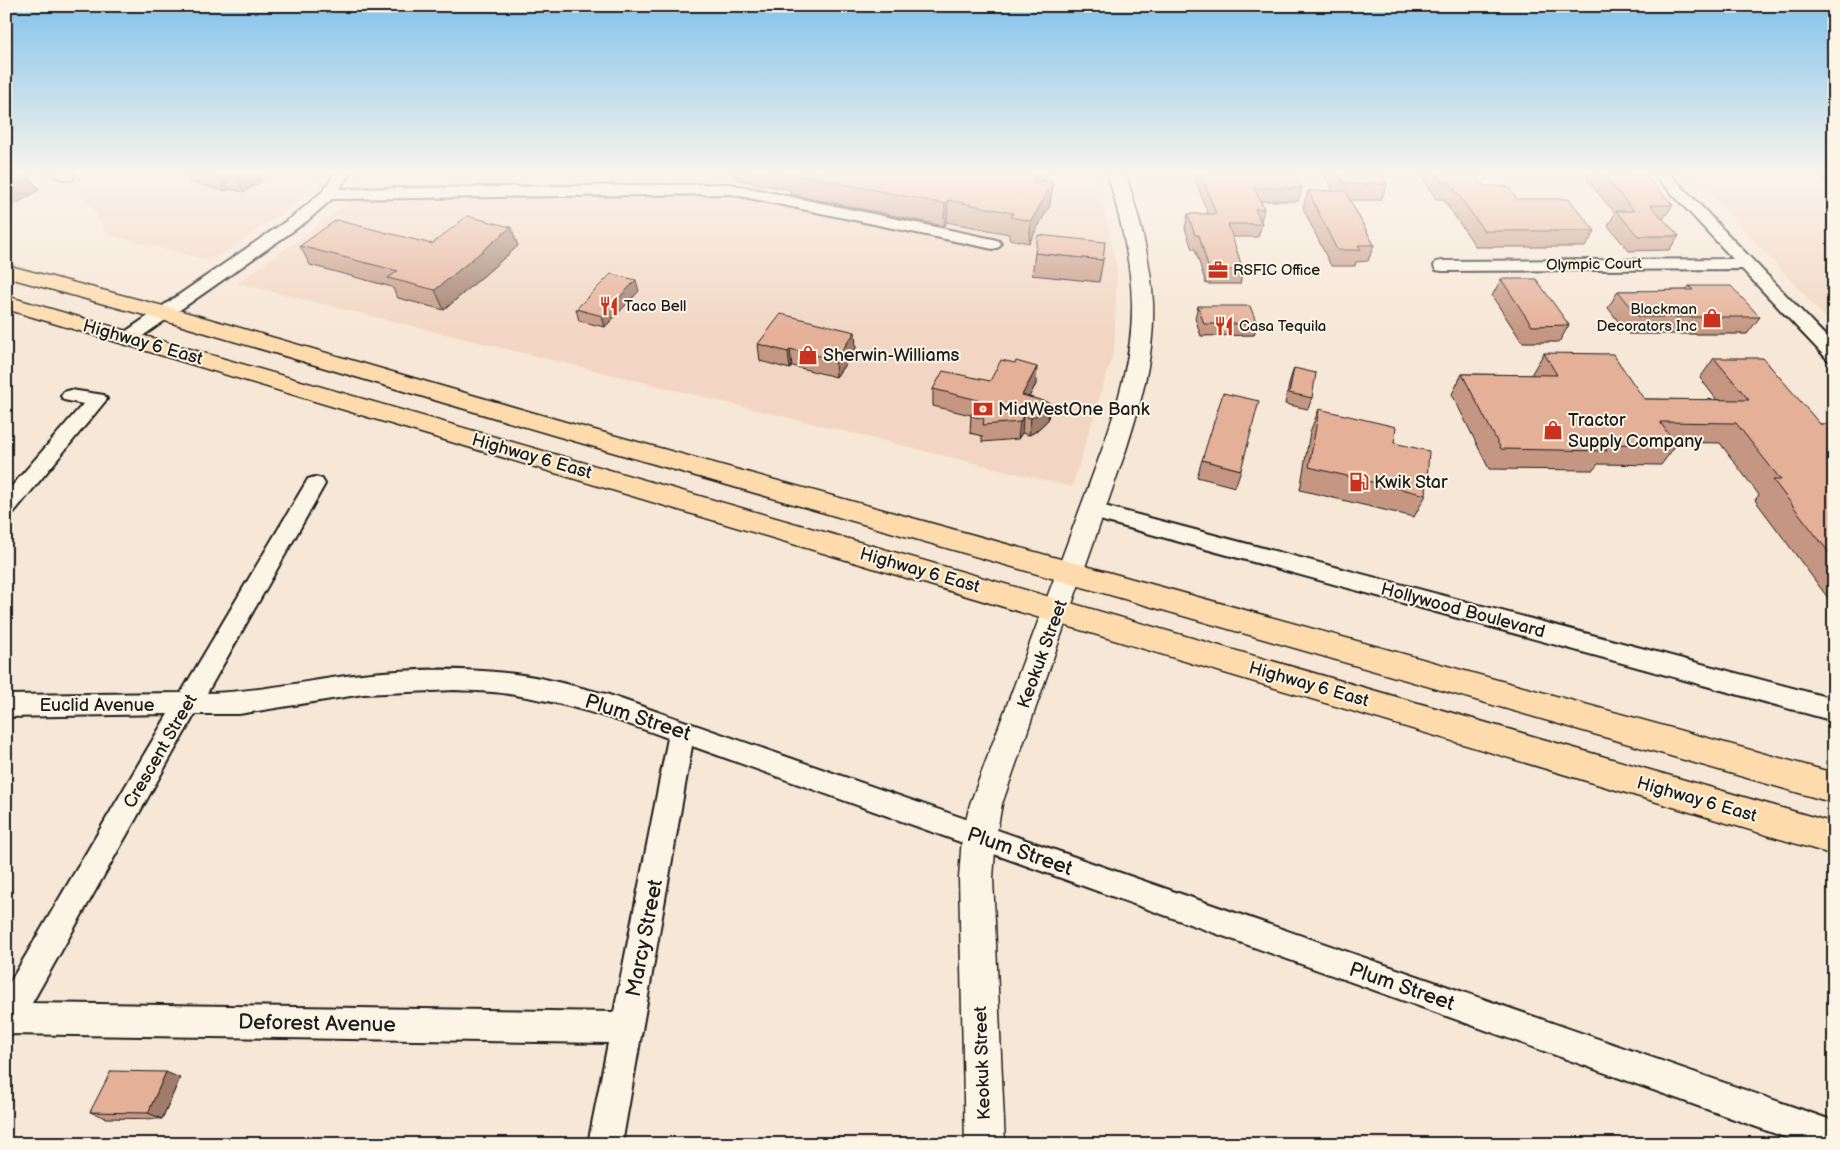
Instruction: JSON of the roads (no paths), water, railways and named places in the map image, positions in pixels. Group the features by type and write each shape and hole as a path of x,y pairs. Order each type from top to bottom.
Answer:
{"main road":[{"name":"Highway 6 East","path":"6,271 163,313 544,424 1834,788"},
{"name":"Highway 6 East","path":"6,302 1834,839"}],"street":[{"path":"128,338 290,225"},
{"path":"901,225 993,244"},
{"name":"Keokuk Street","path":"985,1144 976,878 979,836 986,804 1119,439 1132,394 1137,373 1142,323 1142,297 1130,225"},
{"path":"1709,225 1834,356"},
{"name":"Olympic Court","path":"1442,266 1746,264"},
{"path":"6,507 96,399 71,396"},
{"name":"Crescent Street","path":"7,1018 315,484"},
{"name":"Hollywood Boulevard","path":"1093,511 1834,710"},
{"name":"Plum Street","path":"187,705 239,703 364,684 454,680 507,683 558,692 606,705 1834,1138"},
{"name":"Euclid Avenue","path":"6,706 187,705"},
{"name":"Marcy Street","path":"605,1144 682,732"},
{"name":"Deforest Avenue","path":"7,1018 627,1028"}],"place":[{"name":"RSFIC Office","path":"1218,270"},
{"name":"Taco Bell","path":"609,306"},
{"name":"Blackman Decorators Inc","path":"1712,318"},
{"name":"Casa Tequila","path":"1224,326"},
{"name":"Sherwin-Williams","path":"808,355"},
{"name":"MidWestOne Bank","path":"983,409"},
{"name":"Tractor Supply Company","path":"1553,430"},
{"name":"Kwik Star","path":"1359,482"}]}
